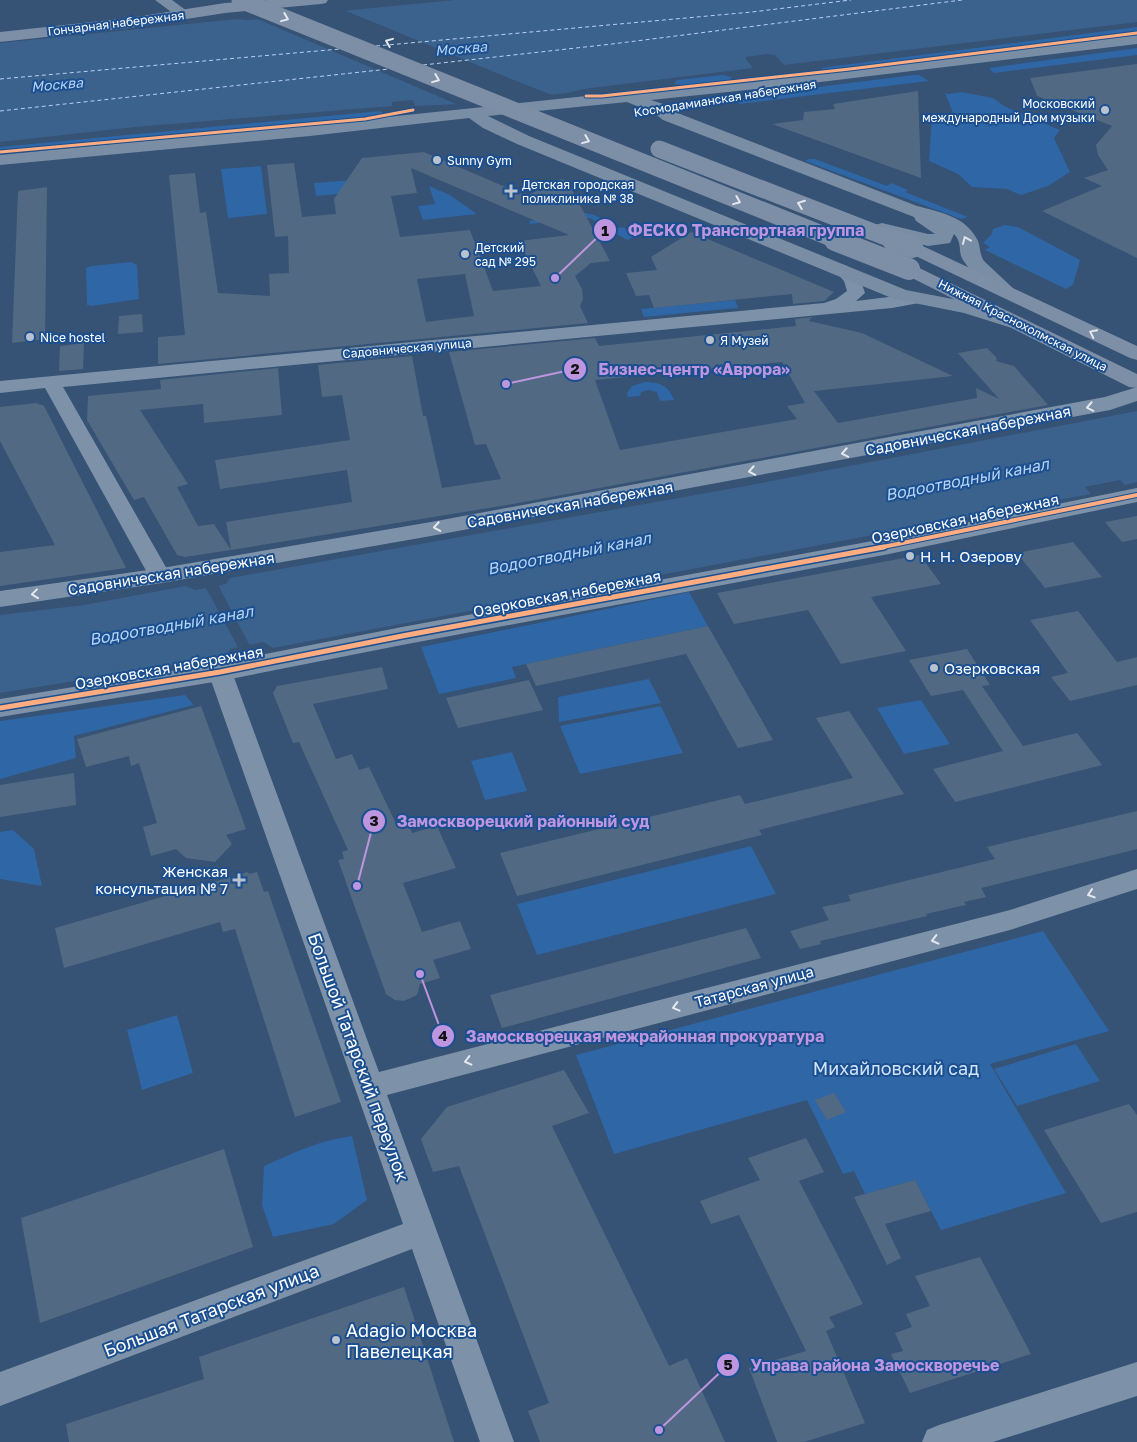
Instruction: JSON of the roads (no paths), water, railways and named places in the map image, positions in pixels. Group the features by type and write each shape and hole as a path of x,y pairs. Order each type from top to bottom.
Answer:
{"main road":[{"name":"Гончарная набережная","path":"0,33 126,17 173,7 225,0"},
{"name":"Нижняя Краснохолмская улица","path":"240,0 653,168 914,271 1137,382"},
{"path":"282,0 420,55"},
{"name":"Гончарная набережная","path":"0,37 129,23 173,7 226,8 321,0"},
{"name":"Космодамианская набережная","path":"0,160 310,131 394,120 475,114 1137,39"},
{"name":"Космодамианская набережная","path":"310,131 489,124 660,109 903,73 1137,45"},
{"path":"512,91 576,116"},
{"path":"660,109 669,98 689,91"},
{"path":"628,97 660,109 669,116 910,210 935,217 959,228 968,240 969,254 973,260 1005,290"},
{"path":"714,133 696,116 697,107 719,99"},
{"path":"475,114 489,124 546,150 888,290 913,298 968,308 1035,330"},
{"path":"641,142 835,218 912,242 943,239 945,234 935,224 910,210"},
{"name":"Нижняя Краснохолмская улица","path":"912,242 1005,290 1137,354"},
{"path":"888,290 910,295 925,293 929,287 928,281 914,271"}],"street":[{"name":"Садовническая улица","path":"814,309 842,303 856,293 852,280 841,270"},
{"name":"Садовническая улица","path":"0,387 892,303 913,298"},
{"path":"51,382 160,576"},
{"name":"Садовническая набережная","path":"0,599 160,576 713,478 1110,403 1137,394"},
{"name":"Озерковская набережная","path":"0,708 220,672 402,636 889,546 1137,496"},
{"name":"Большой Татарский переулок","path":"220,672 497,1442"},
{"name":"Татарская улица","path":"370,1087 1010,920 1137,879"},
{"name":"Большая Татарская улица","path":"0,1388 422,1231"},
{"path":"939,1442 1137,1379"}],"water":[{"name":"Москва","path":"455,0 1137,0 1137,22 784,65 775,55 767,54 746,57 753,68 584,89 567,93 463,104 415,106 413,100 392,102 392,106 135,127 0,142 0,43 237,19 248,20"},
{"name":"Водоотводный канал","path":"1137,411 1137,482 1125,485 1120,480 1085,487 1091,494 273,648 263,642 230,649 227,657 0,693 0,615 84,605 185,586 196,590 226,584 230,578 740,487"}],"place":[{"name":"Московский международный Дом музыки","path":"1105,110"},
{"name":"Sunny Gym","path":"437,160"},
{"name":"Детская городская поликлиника № 38","path":"511,191"},
{"name":"Детский сад № 295","path":"465,254"},
{"name":"ФЕСКО Транспортная группа","path":"555,278"},
{"name":"Nice hostel","path":"30,337"},
{"name":"Я Музей","path":"710,340"},
{"name":"Бизнес-центр «Аврора»","path":"506,384"},
{"name":"Н. Н. Озерову","path":"910,556"},
{"name":"Озерковская","path":"934,668"},
{"name":"Женская консультация № 7","path":"239,880"},
{"name":"Замоскворецкий районный суд","path":"357,886"},
{"name":"Замоскворецкая межрайонная прокуратура","path":"420,974"},
{"name":"Adagio Москва Павелецкая","path":"336,1340"},
{"name":"Управа района Замоскворечье","path":"659,1430"}],"park label":[{"name":"Михайловский сад","path":"896,1068"}]}
